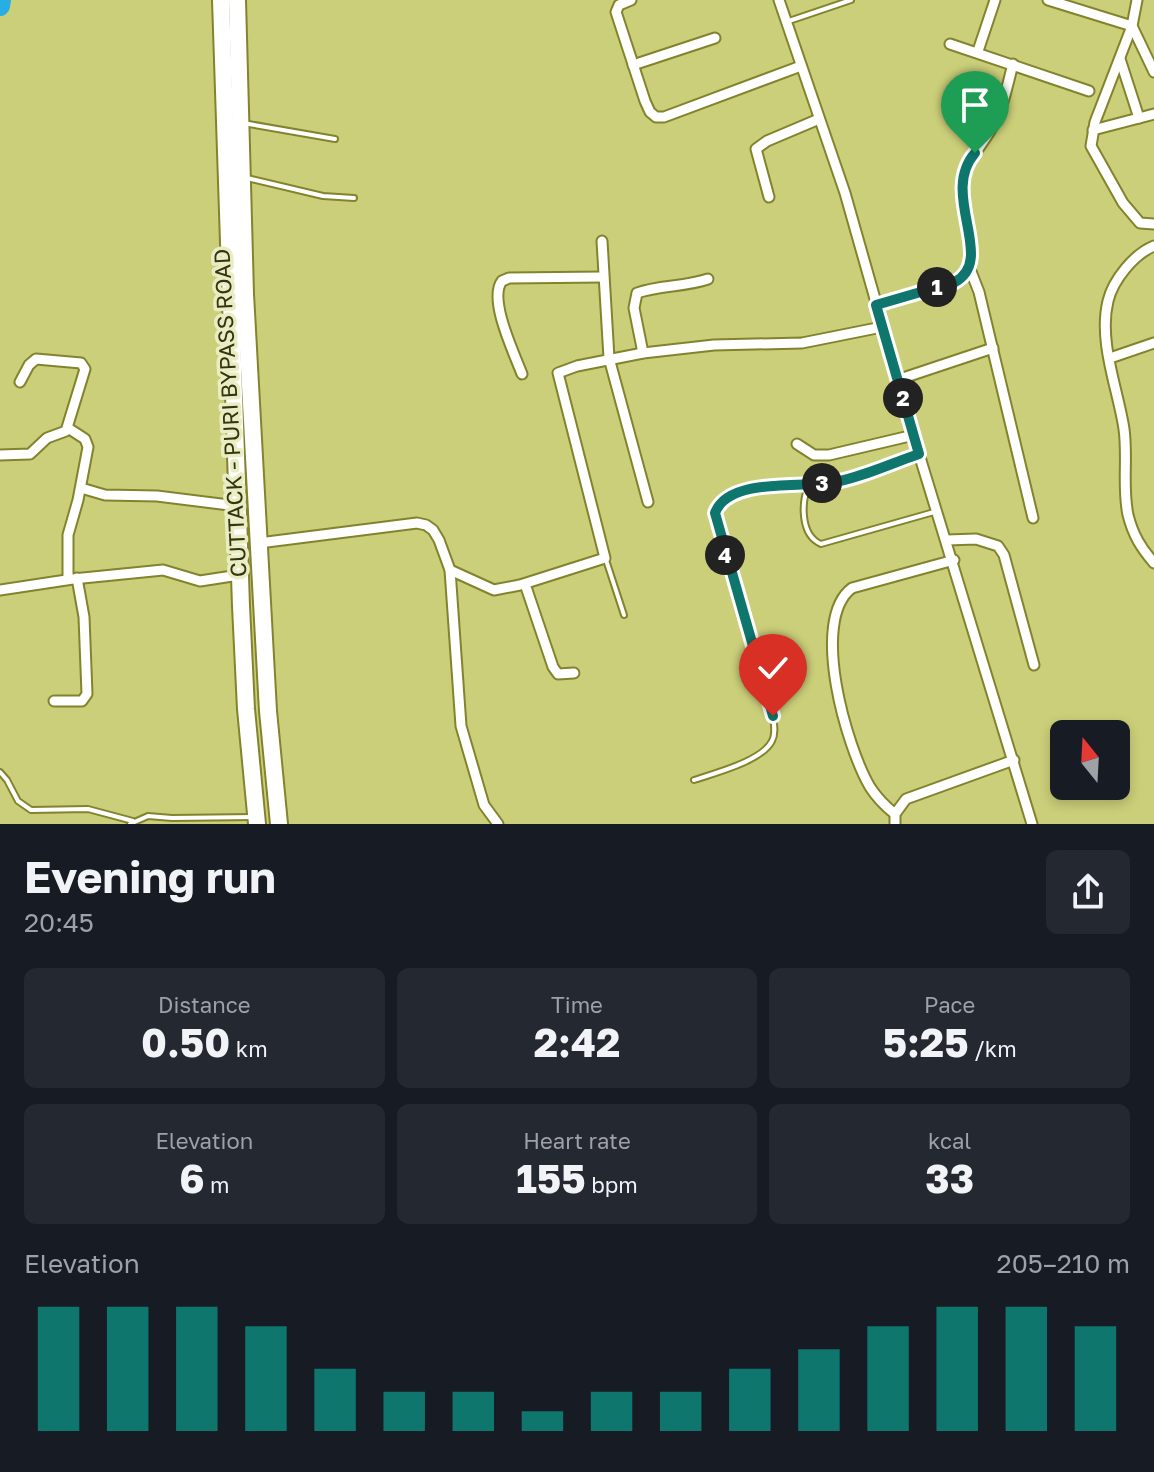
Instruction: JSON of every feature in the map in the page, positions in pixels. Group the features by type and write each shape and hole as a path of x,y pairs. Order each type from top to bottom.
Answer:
{"highway":[{"name":"CUTTACK - PURI BYPASS ROAD","path":"221,0 239,575 246,709 257,820"},
{"name":"CUTTACK - PURI BYPASS ROAD","path":"237,0 240,176 268,711 279,824"}],"street":[{"path":"631,0 619,5 616,12 650,112 656,117 664,117 801,66"},
{"path":"779,0 845,193 897,380 1032,824"},
{"path":"978,51 995,0"},
{"path":"1048,0 1132,26 1152,57 1154,72"},
{"path":"1137,0 1132,26 1093,130 1091,146 1123,203 1140,223 1154,224"},
{"path":"633,65 715,38"},
{"path":"950,44 1089,91"},
{"path":"1120,59 1139,118"},
{"path":"876,305 955,282 970,269 972,256 961,191 963,178 968,161 998,117 1013,64"},
{"path":"1093,130 1154,114"},
{"path":"769,197 756,149 767,141 819,119"},
{"path":"602,241 609,358 648,502"},
{"path":"1154,246 1116,281 1108,298 1105,320 1124,429 1127,512 1140,548 1154,563"},
{"path":"970,269 979,292 1033,518"},
{"path":"522,374 501,312 497,293 502,281 509,278 603,277"},
{"path":"643,353 634,308 637,293 691,285 708,279"},
{"path":"450,570 494,590 525,584 605,558 558,373 609,358 643,353 714,345 802,343 882,327"},
{"path":"1110,358 1154,343"},
{"path":"897,380 993,348"},
{"path":"0,455 30,454 47,438 61,434 68,428 86,370 83,364 36,359 20,382"},
{"path":"54,701 82,701 87,694 84,617 73,579 68,535 81,488 87,442 68,428"},
{"path":"797,444 814,455 829,455 914,435"},
{"path":"81,488 105,495 157,496 237,506"},
{"path":"259,543 417,523 426,525 439,540 450,570 461,726 484,805 498,824"},
{"path":"947,540 976,539 998,546 1004,555 1034,665"},
{"path":"954,560 852,588 843,595 837,607 832,633 836,679 848,733 869,785 895,819 906,799 1014,760"},
{"path":"0,590 163,570 200,581 239,575"},
{"path":"525,584 553,667 558,674 574,673"}],"lane":[{"path":"786,22 851,0"},
{"path":"241,123 335,139"},
{"path":"240,176 323,196 354,198"},
{"path":"694,780 738,765 763,751 772,742 775,731 715,513 724,500 736,494 776,485 832,483 919,454"},
{"path":"809,484 803,506 811,536 821,544 937,511"},
{"path":"605,558 624,615"},
{"path":"0,772 18,801 31,810 88,809 131,823 148,816 257,820"}],"waterway":[{"path":"0,6 1,0"}],"route":[{"path":"773,716 717,528 717,507 736,494 776,485 832,483 919,454 876,305 955,282 970,269 972,256 961,191 968,161 975,153"}]}
